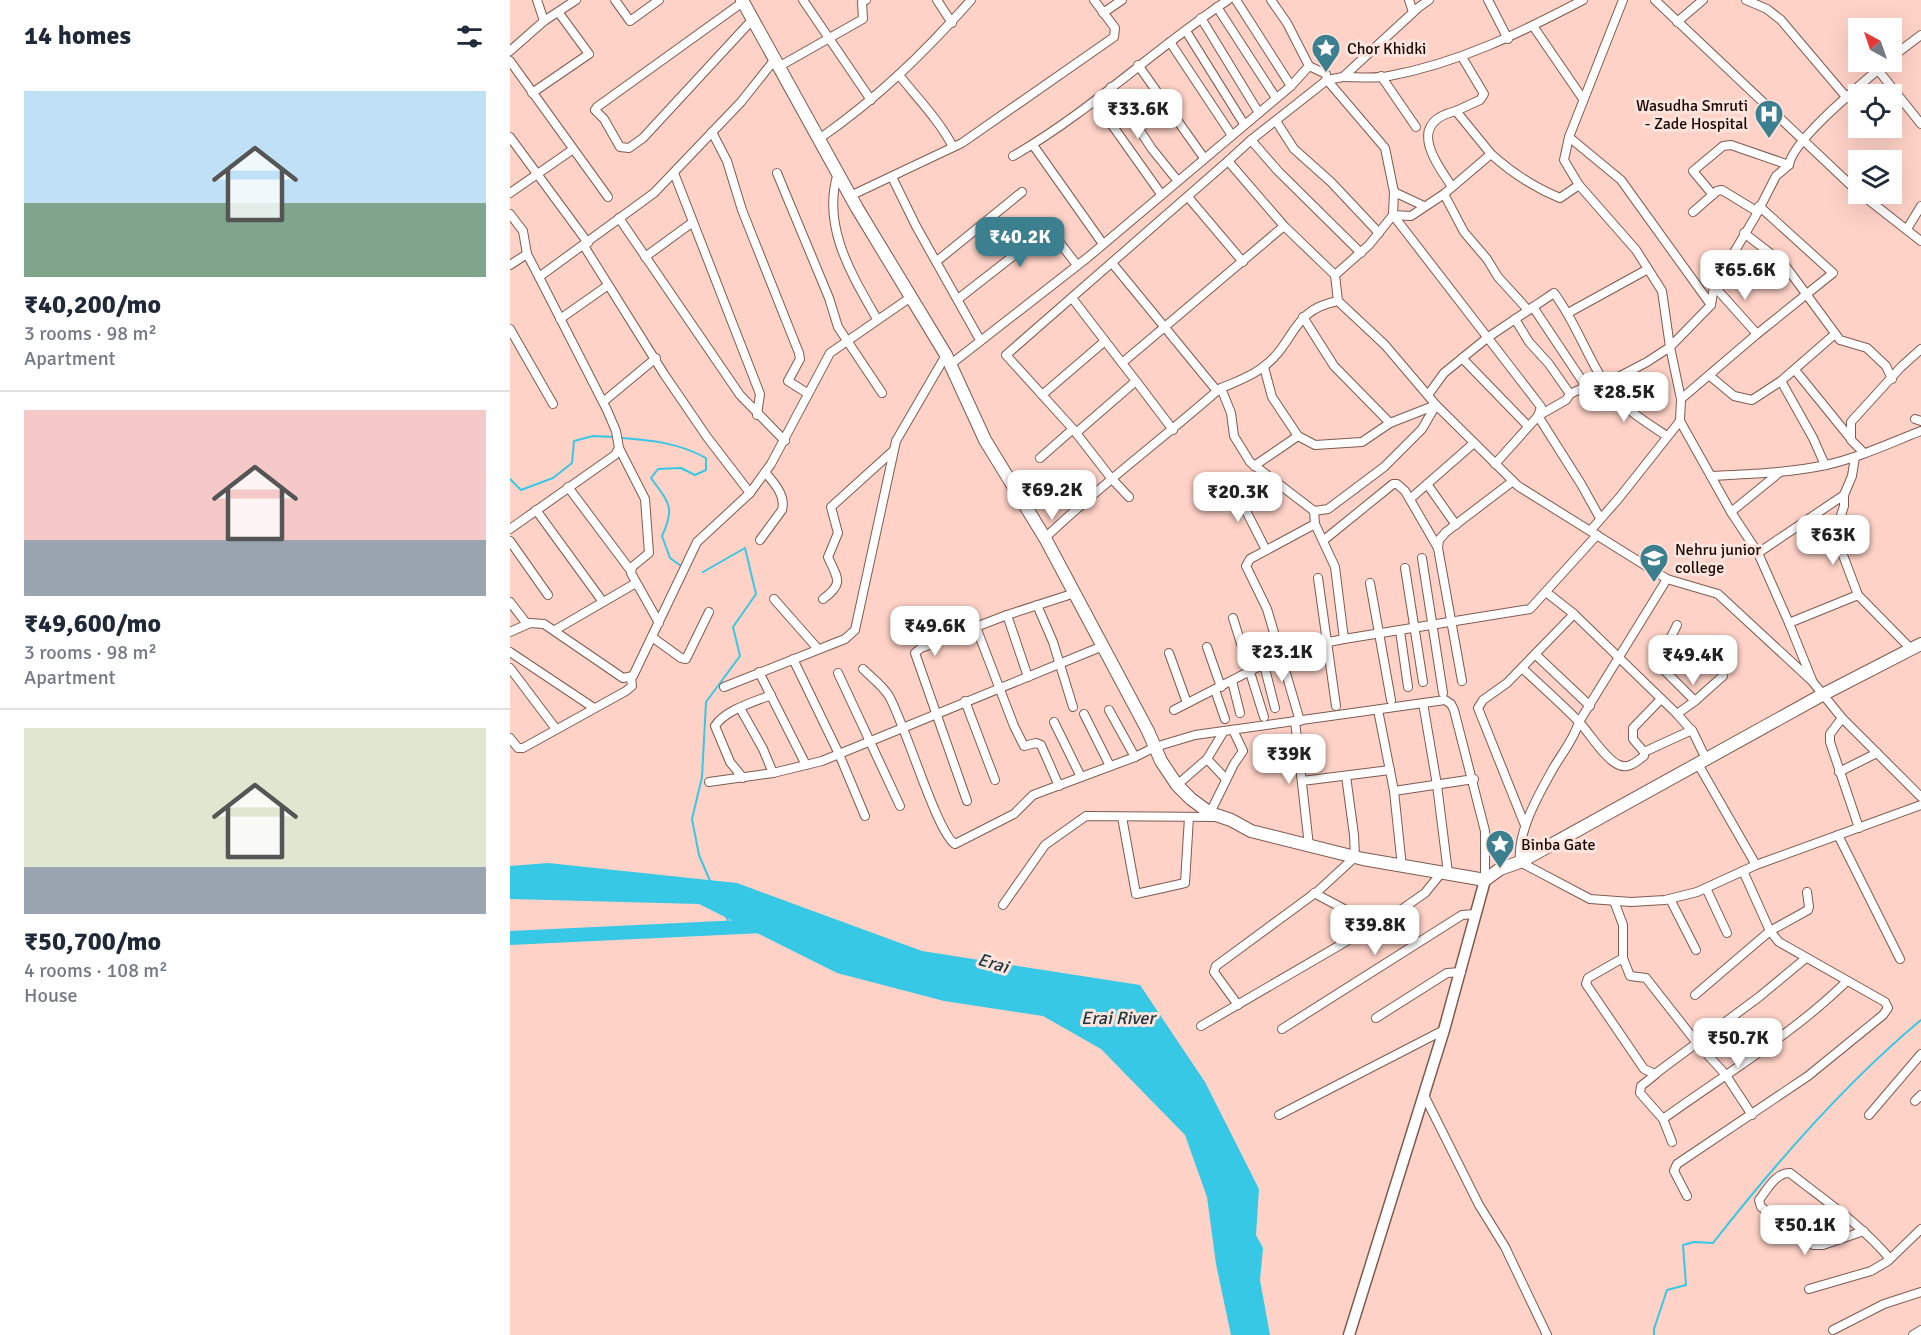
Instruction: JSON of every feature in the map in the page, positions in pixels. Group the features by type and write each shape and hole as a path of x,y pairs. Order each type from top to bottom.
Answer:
{"main road":[{"path":"742,1 778,62 850,196 949,359 985,440 1045,538 1177,785 1191,800 1214,815 1232,820 1251,831 1309,846 1402,867 1485,880 1500,869 1521,862 1822,695 1916,646"}],"street":[{"path":"537,0 544,21"},
{"path":"510,51 544,21 576,0"},
{"path":"615,0 630,21 659,0"},
{"path":"803,0 871,100"},
{"path":"539,277 586,245 654,193 778,62 830,38 863,19 862,2 866,0"},
{"path":"937,0 952,22"},
{"path":"819,139 871,100 899,75 971,0"},
{"path":"850,196 953,147 1114,37 1115,28 1094,0"},
{"path":"1103,13 1122,0"},
{"path":"1013,156 1051,134 1138,65 1228,0"},
{"path":"1236,0 1291,86"},
{"path":"1271,0 1287,23 1309,66 1326,74 1327,80 1385,148 1394,192 1393,215 1361,253 1335,275"},
{"path":"1409,0 1413,12"},
{"path":"1343,77 1429,0"},
{"path":"1488,0 1508,39"},
{"path":"1129,497 1111,478 1075,431 1006,355 1251,140 1327,80 1343,77 1381,76 1462,57 1508,39 1582,0"},
{"path":"1623,0 1569,136 1564,160 1579,185 1636,250 1662,291 1670,347 1681,399 1680,421 1731,512 1758,553 1812,681"},
{"path":"1655,0 1848,182"},
{"path":"1677,22 1703,0"},
{"path":"1746,0 1767,9 1781,20 1847,98"},
{"path":"742,1 597,107 595,110 604,119 620,147 629,148 643,138 753,19"},
{"path":"1217,7 1276,98"},
{"path":"532,93 589,54 559,13"},
{"path":"1202,18 1259,113"},
{"path":"1533,26 1583,99"},
{"path":"1186,31 1244,124"},
{"path":"1902,49 1921,35"},
{"path":"1170,42 1231,134"},
{"path":"1452,187 1428,150 1427,134 1438,118 1480,100 1484,94 1462,57"},
{"path":"510,61 608,197"},
{"path":"1138,65 1204,158"},
{"path":"724,687 849,637 858,621 896,441 949,359 981,340 1103,244 1231,134 1291,86 1309,66"},
{"path":"1496,464 1527,425 1538,416 1566,400 1570,394 1589,385 1605,384 1647,362 1670,347 1711,305 1714,286 1776,176 1789,165 1790,156 1802,140 1876,72"},
{"path":"1880,72 1921,124"},
{"path":"899,75 918,100 932,113 953,147"},
{"path":"1381,76 1416,127"},
{"path":"1111,87 1152,149 1177,180"},
{"path":"1095,101 1161,194"},
{"path":"1456,111 1491,154 1521,179 1560,198 1579,185"},
{"path":"1276,121 1294,149 1331,182 1379,233"},
{"path":"712,132 727,161 742,210 799,353 800,359 788,381 807,393"},
{"path":"1569,136 1621,180 1711,305"},
{"path":"510,137 586,245 607,286 656,358 664,374 707,437 750,493"},
{"path":"1251,140 1278,171 1361,253"},
{"path":"1033,145 1103,244"},
{"path":"1713,195 1693,171 1723,146 1731,145 1789,165"},
{"path":"510,193 572,150"},
{"path":"1393,215 1411,216 1444,194 1491,154"},
{"path":"1228,161 1284,226 1335,275 1338,301 1385,345 1436,405 1513,481 1667,579 1718,594 1812,681 1842,718 1921,797"},
{"path":"777,172 829,298 838,327 882,393"},
{"path":"674,173 760,394 757,415"},
{"path":"838,173 833,187 831,208 842,252 878,319"},
{"path":"892,177 916,226 981,340"},
{"path":"1681,399 1757,333 1833,273 1759,209 1727,192 1719,190 1693,212"},
{"path":"938,261 1022,192"},
{"path":"1394,192 1424,206"},
{"path":"1444,194 1464,232 1487,259 1498,277 1531,309 1581,379 1589,385"},
{"path":"1188,197 1243,262"},
{"path":"1874,204 1921,241"},
{"path":"1907,229 1921,206"},
{"path":"510,214 523,231 527,254 603,402 616,431 619,447 645,499 649,553 631,571"},
{"path":"1393,215 1541,407 1538,416"},
{"path":"619,218 740,396 785,441"},
{"path":"645,257 693,222"},
{"path":"1122,363 1284,226"},
{"path":"958,299 1047,231 1053,234 1077,265"},
{"path":"1744,233 1779,259 1840,340 1867,348 1886,366 1892,380"},
{"path":"510,265 527,254"},
{"path":"1112,263 1219,389 1231,413 1234,436 1254,466 1314,511 1328,510 1384,467 1422,429 1436,405"},
{"path":"1568,313 1648,270"},
{"path":"560,319 607,286"},
{"path":"1714,286 1757,333"},
{"path":"1428,395 1444,373 1486,338 1554,293 1568,313 1605,384 1634,414 1667,436"},
{"path":"510,738 518,748 523,748 628,690 633,684 631,678 697,542 750,493 765,472 785,441 807,393 831,353 846,340 911,297"},
{"path":"1072,298 1173,430"},
{"path":"1045,538 1111,478 1173,430 1219,389 1264,367 1303,317 1320,304 1338,301"},
{"path":"1303,317 1334,366 1390,423"},
{"path":"1515,319 1529,342 1549,363 1570,394"},
{"path":"510,329 553,404"},
{"path":"1710,376 1734,396 1752,400 1795,370 1835,334"},
{"path":"1042,395 1105,341"},
{"path":"1851,440 1851,422 1860,410 1921,349"},
{"path":"603,402 656,358"},
{"path":"1462,358 1527,425"},
{"path":"1264,367 1272,397 1298,436 1315,445 1362,442 1390,423 1436,405"},
{"path":"1795,370 1851,440 1859,455 1844,495 1844,506 1835,534 1858,595 1916,646"},
{"path":"1040,458 1136,381"},
{"path":"1781,381 1813,438 1825,465"},
{"path":"1538,416 1600,518"},
{"path":"1174,710 1293,649 1325,642 1523,612 1537,603 1594,533 1600,518 1619,498 1680,421"},
{"path":"1711,476 1780,472 1825,465 1859,455 1921,431"},
{"path":"1254,466 1298,436"},
{"path":"1410,499 1474,443"},
{"path":"512,524 615,455 619,447"},
{"path":"823,599 836,588 838,582 828,557 837,533 831,507 893,450"},
{"path":"760,540 784,504 776,484 765,472"},
{"path":"1731,512 1780,472"},
{"path":"1438,548 1442,536 1513,481"},
{"path":"1226,484 1243,505 1266,550"},
{"path":"1324,540 1393,484 1401,486 1438,548 1462,681"},
{"path":"1427,484 1456,525"},
{"path":"568,487 631,571 659,623"},
{"path":"1758,553 1844,495"},
{"path":"536,510 603,602"},
{"path":"1314,511 1315,524 1335,567 1344,639"},
{"path":"1309,846 1298,721 1282,654 1267,609 1246,566 1247,561 1315,524"},
{"path":"510,541 548,595"},
{"path":"1422,558 1443,693"},
{"path":"1405,568 1423,682"},
{"path":"1318,578 1325,642 1336,706"},
{"path":"1667,579 1579,722 1570,744 1555,766 1532,813 1524,823 1519,847 1521,862 1590,899 1614,901 1670,899 1706,888 1756,865 1921,806"},
{"path":"555,630 636,583"},
{"path":"1370,583 1391,700"},
{"path":"1546,591 1574,614 1692,730 1702,762 1756,865"},
{"path":"968,801 915,653 921,648 1007,615 1075,593"},
{"path":"1789,623 1858,595"},
{"path":"774,599 818,649"},
{"path":"510,602 527,624"},
{"path":"1037,605 1060,664 1073,708"},
{"path":"652,637 681,658 686,659 710,612"},
{"path":"1524,823 1478,711 1481,702 1507,683 1574,614"},
{"path":"1007,615 1028,677"},
{"path":"1233,618 1264,717"},
{"path":"510,632 527,624 541,623 555,630 623,678 631,678"},
{"path":"1677,625 1659,659 1659,665 1695,701"},
{"path":"976,627 1024,746 1036,743 1041,745 1059,786"},
{"path":"1400,631 1408,687"},
{"path":"709,782 773,773 839,754 1102,646"},
{"path":"1208,646 1224,719"},
{"path":"510,652 594,708"},
{"path":"1169,653 1187,703"},
{"path":"1535,654 1590,706"},
{"path":"793,659 839,754 865,816"},
{"path":"1264,665 1275,708"},
{"path":"510,668 556,729"},
{"path":"1522,668 1579,722 1611,759 1620,765 1633,764 1644,756 1644,752 1692,730"},
{"path":"863,669 888,694 904,727 942,829 955,844 1014,814 1029,797 1135,757 1155,747 1195,735 1444,700 1452,705 1485,831 1485,880 1444,1030 1349,1335"},
{"path":"759,672 806,765"},
{"path":"838,673 900,806"},
{"path":"1677,714 1723,675"},
{"path":"1232,681 1240,713"},
{"path":"743,778 730,762 715,726 720,720 740,708 771,695"},
{"path":"1644,752 1634,739 1633,728 1661,699"},
{"path":"965,701 995,780"},
{"path":"1201,1026 1414,901 1445,873 1437,785 1423,704"},
{"path":"740,708 763,749 773,773"},
{"path":"1109,710 1135,757"},
{"path":"1378,710 1394,790 1402,867"},
{"path":"1084,714 1110,766"},
{"path":"1842,718 1829,738 1859,828"},
{"path":"1054,722 1082,777"},
{"path":"1177,785 1207,759 1229,730"},
{"path":"1003,905 1038,853 1053,838 1086,816 1189,817 1214,815 1226,779 1243,751 1229,730"},
{"path":"1839,772 1877,753"},
{"path":"1207,759 1226,779"},
{"path":"1302,781 1390,770"},
{"path":"1238,1005 1215,972 1215,968 1314,892 1355,857 1346,776"},
{"path":"1394,790 1473,779"},
{"path":"1122,817 1136,894 1185,883 1189,817"},
{"path":"1838,836 1900,959"},
{"path":"1688,1196 1674,1171 1675,1166 1808,1076 1888,1008 1885,1002 1787,949 1770,931 1743,871"},
{"path":"1706,888 1727,933"},
{"path":"1314,892 1374,925"},
{"path":"1695,995 1770,931 1808,910 1807,892"},
{"path":"1670,899 1696,950"},
{"path":"1614,901 1623,925 1623,958 1630,976 1646,978 1697,1043 1725,1074 1752,1115"},
{"path":"1282,1029 1462,915 1476,914"},
{"path":"1623,958 1588,978 1586,984 1644,1069 1656,1074"},
{"path":"1672,1142 1663,1119 1641,1096 1641,1086 1759,997 1806,958"},
{"path":"1376,1018 1441,976 1451,972 1461,972"},
{"path":"1663,1119 1725,1074 1776,1041 1824,1003 1847,981"},
{"path":"1279,1115 1444,1030"},
{"path":"1869,1115 1921,1054"},
{"path":"1424,1095 1479,1205 1504,1247 1547,1335"},
{"path":"1864,1231 1822,1245 1813,1245 1761,1207 1759,1200 1778,1177 1788,1173 1864,1231 1890,1259"},
{"path":"1809,1289 1871,1271 1890,1259 1921,1229"},
{"path":"1833,1330 1884,1304 1921,1292"},
{"path":"1913,1335 1921,1330"}],"water":[{"name":"Erai River","path":"548,863 737,883 922,951 1140,985 1205,1082 1259,1189 1256,1235 1263,1248 1260,1280 1270,1335 1231,1335 1216,1264 1207,1197 1185,1135 1101,1049 1043,1016 944,1001 837,973 699,904 510,899 510,866"}],"waterway":[{"path":"510,479 521,490 553,478 572,463 574,441 593,436 615,437"},
{"path":"621,438 665,443 706,458 706,470 695,475 681,468 658,469 651,478 668,505 669,518 662,536 670,558 681,566"},
{"path":"703,572 745,548 756,594 733,627 740,656 706,702 702,777 692,819 699,855 710,881"},
{"path":"726,916 731,927"},
{"name":"Erai","path":"510,938 763,926"},
{"path":"1654,1335 1667,1290 1686,1285 1683,1245 1694,1242 1713,1243 1760,1184 1837,1098 1921,1020"}],"place":[{"name":"Chor Khidki","path":"1326,74"},
{"name":"Wasudha Smruti - Zade Hospital","path":"1769,140"},
{"name":"Nehru junior college","path":"1654,584"},
{"name":"Binba Gate","path":"1500,870"}]}
